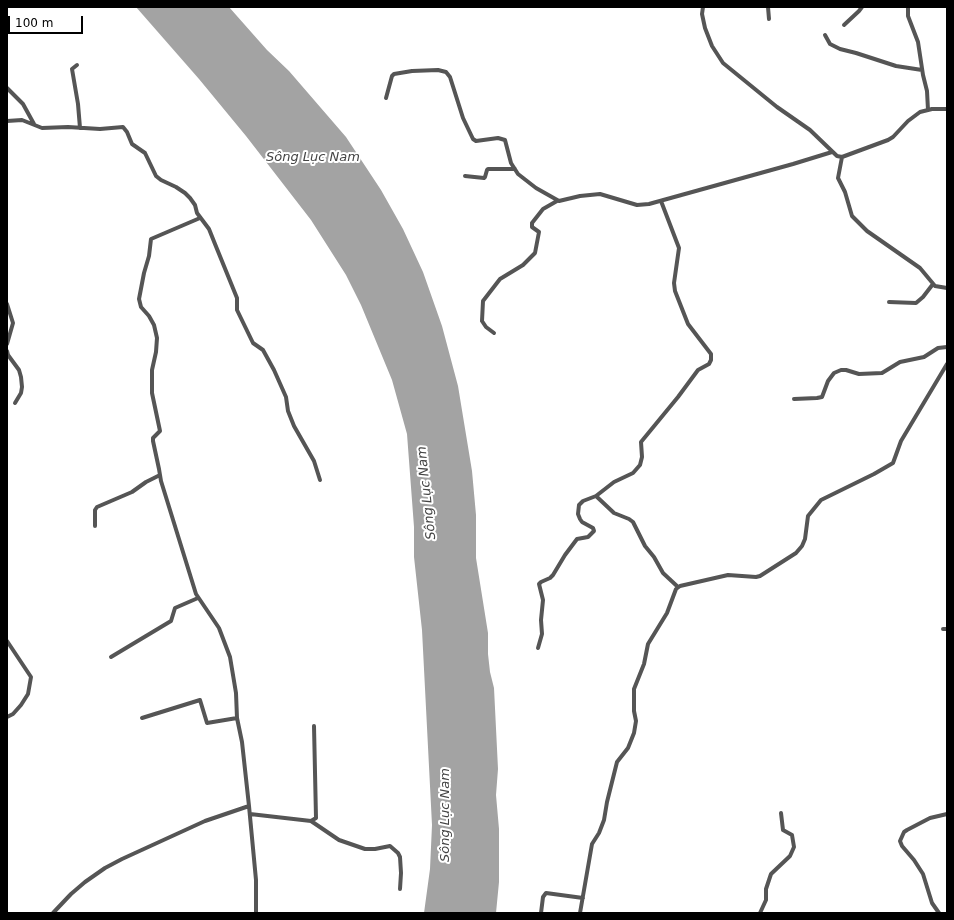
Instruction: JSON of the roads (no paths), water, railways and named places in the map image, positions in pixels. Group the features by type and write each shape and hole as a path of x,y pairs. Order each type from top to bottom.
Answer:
{"street":[{"path":"703,7 702,14 705,28 712,46 723,63 777,107 810,130 837,156 842,157 888,140 893,137 914,115 928,110 947,109"},
{"path":"768,7 769,18"},
{"path":"844,25 862,7"},
{"path":"908,7 908,16 918,38 922,70 927,91 928,110"},
{"path":"825,35 830,44 840,50 856,53 896,66 922,70"},
{"path":"77,64 72,69 78,104 80,128"},
{"path":"386,98 392,76 394,74 442,70 446,72 450,77 463,118 473,139 476,141 498,138 505,140 507,151 518,174 557,201"},
{"path":"7,88 23,104 34,125"},
{"path":"7,121 22,120 42,128 100,129 120,127 125,129 131,142 145,153 156,176 185,192 195,205 200,218 208,229 237,298 237,310 253,343 263,350 274,370 286,397 288,411 294,426 314,461 320,480"},
{"path":"494,333 482,321 483,300 500,279 523,265 535,253 540,234 538,230 532,226 532,223 543,209 557,201 580,196 600,194 637,205 649,204 832,152"},
{"path":"842,157 838,178 845,192 852,216 873,236 920,268 934,284 938,287 947,288"},
{"path":"465,176 484,178 488,169 515,169"},
{"path":"538,648 542,634 541,620 543,600 539,584 553,575 577,539 588,537 594,530 580,519 578,509 581,503 596,496 614,482 634,474 640,465 642,457 641,442 698,370 709,364 711,360 711,354 688,324 676,291 674,283 679,248 661,201"},
{"path":"200,218 151,239 149,256 140,289 139,299 140,304 154,325 157,338 152,370 152,393 160,431 153,438 153,441 160,475 168,506 193,585 198,598 219,628 225,643 233,674 236,693 237,718 242,742 250,814 256,880 256,913"},
{"path":"889,302 910,304 916,303 934,284"},
{"path":"7,304 13,323 7,344"},
{"path":"794,398 822,397 828,381 834,373 841,370 858,374 882,373 902,362 924,357 938,348 947,347"},
{"path":"7,351 8,355 19,370 21,377 21,393 16,403"},
{"path":"580,913 592,844 599,833 604,820 617,762 628,748 634,733 636,721 634,688 644,664 646,648 650,639 667,613 674,593 678,587 728,575 760,576 796,553 802,546 805,539 808,516 821,500 894,463 901,442 947,364"},
{"path":"95,526 95,510 97,507 132,492 146,482 160,475"},
{"path":"596,496 614,513 633,522 645,546 654,557 663,573 678,587"},
{"path":"111,657 171,621 175,608 198,598"},
{"path":"7,641 31,677 28,694 21,706 13,714 7,717"},
{"path":"142,718 200,700 207,723 237,718"},
{"path":"311,821 316,818 314,726"},
{"path":"53,913 76,890 105,868 205,821 249,806"},
{"path":"760,913 764,905 767,886 771,874 790,856 794,847 792,835 782,828 781,813"},
{"path":"250,814 311,821 339,840 352,845 364,849 375,849 387,846 394,849 398,852 401,862 400,889"},
{"path":"939,913 932,903 922,872 902,846 900,841 904,832 907,830 930,818 947,814"},
{"path":"541,913 543,897 546,893 583,898"}],"water":[{"name":"Sông Lục Nam","path":"136,7 229,7 267,50 289,71 346,137 381,190 403,229 423,272 442,326 458,386 472,471 476,515 476,558 488,633 490,672 494,688 498,769 496,795 499,829 499,882 496,913 424,913 430,869 432,825 422,630 414,557 414,527 407,434 392,380 361,305 346,275 311,220 246,136 199,79"}]}
